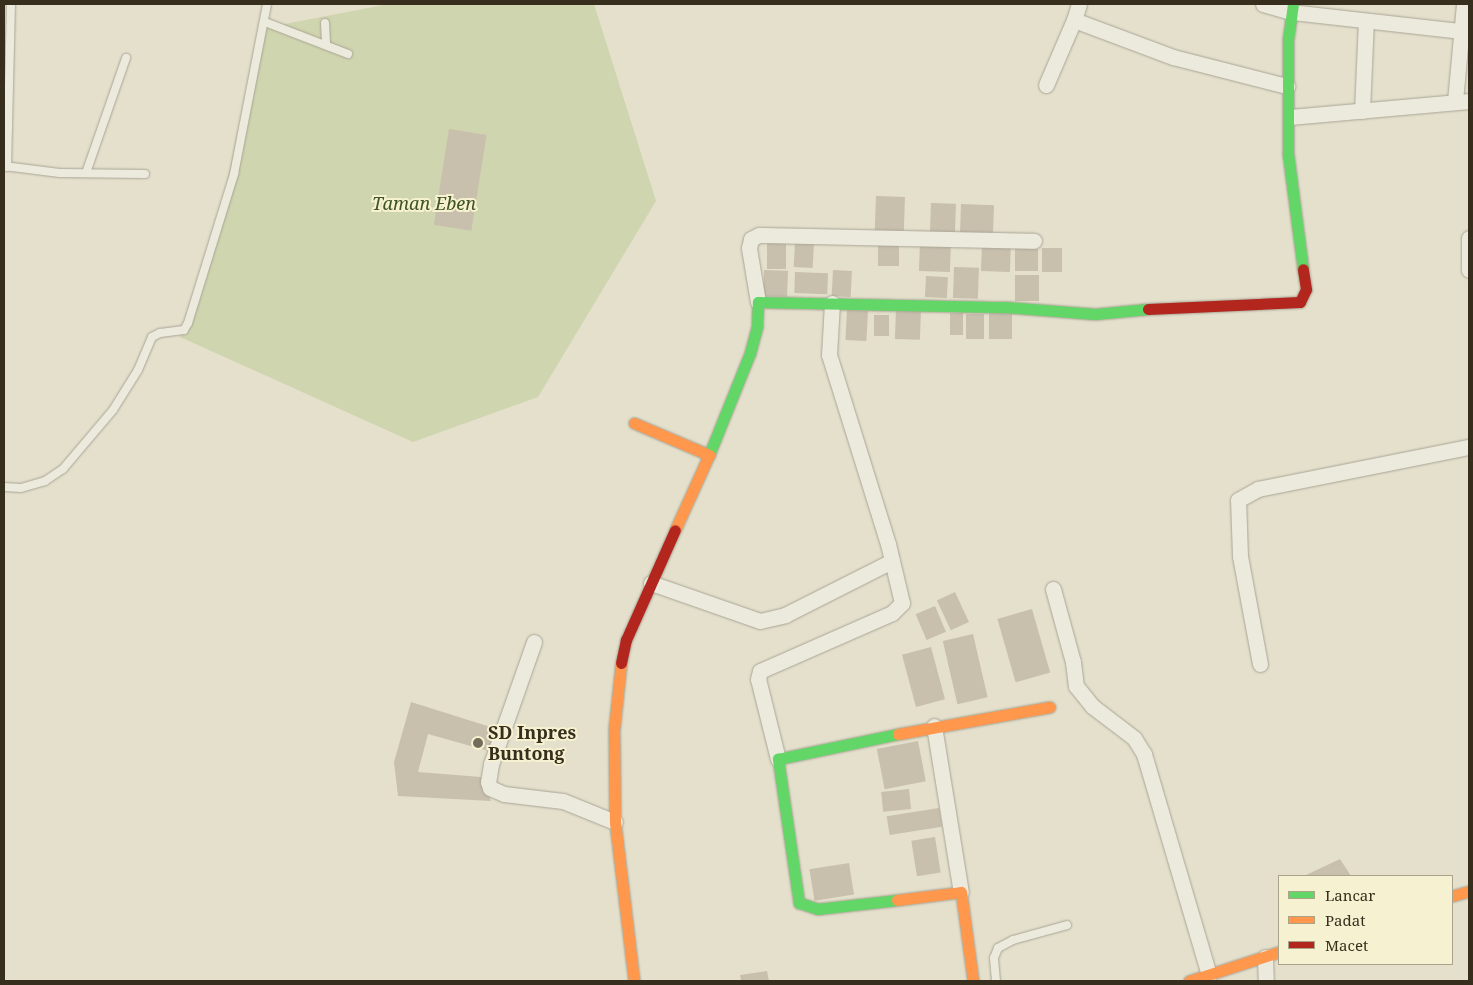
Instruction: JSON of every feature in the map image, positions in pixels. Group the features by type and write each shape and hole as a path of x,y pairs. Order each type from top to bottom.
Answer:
{"main road":[{"path":"634,981 615,822 615,722 620,664 626,640 709,455 750,353 757,326 758,302 1005,307 1095,314 1188,306 1300,302 1306,296 1306,289 1290,186 1290,117 1287,86 1292,8"},
{"path":"634,423 709,455"},
{"path":"973,981 961,892 818,909 801,905 795,890 778,759 934,726 1050,707"},
{"path":"1453,896 1469,891"},
{"path":"1189,981 1272,955"}],"street":[{"path":"1046,85 1079,4"},
{"path":"1262,4 1366,21 1461,31"},
{"path":"1290,117 1462,101 1461,31 1464,4"},
{"path":"1074,20 1173,57 1287,86"},
{"path":"1362,111 1366,21"},
{"path":"758,302 749,248 751,239 759,236 1034,241"},
{"path":"1469,238 1469,270"},
{"path":"778,759 758,679 760,671 900,607 901,594 892,561 829,355 832,303"},
{"path":"1260,664 1240,556 1238,500 1258,488 1469,447"},
{"path":"651,583 760,621 785,615 892,561"},
{"path":"1053,589 1073,662 1076,686 1092,706 1134,738 1144,754 1209,975"},
{"path":"534,642 491,764 488,782 490,788 504,794 563,801 615,822"},
{"path":"934,726 961,892"},
{"path":"1266,981 1272,955"}],"lane":[{"path":"11,4 7,17 5,166 86,173 145,174"},
{"path":"4,487 21,488 45,480 63,469 113,410 138,370 152,337 160,333 184,330 188,323 234,174 267,4"},
{"path":"265,22 348,54"},
{"path":"325,23 326,45"},
{"path":"86,173 126,58"},
{"path":"996,981 994,958 998,948 1013,940 1067,925"}],"green space":[{"name":"Taman Eben","path":"389,4 594,4 656,201 538,397 413,442 180,337 220,217 259,29"}],"building":[{"path":"449,129 487,135 471,231 434,225"},
{"path":"876,196 905,197 904,232 875,231"},
{"path":"931,203 956,204 955,234 930,233"},
{"path":"961,204 994,205 993,234 960,233"},
{"path":"767,240 786,240 786,269 767,269"},
{"path":"920,241 951,242 950,272 919,271"},
{"path":"982,241 1011,242 1010,272 981,271"},
{"path":"795,242 814,243 813,268 794,267"},
{"path":"878,242 899,242 899,266 878,266"},
{"path":"1015,246 1038,246 1038,271 1015,271"},
{"path":"1042,248 1062,248 1062,272 1042,272"},
{"path":"954,267 979,268 978,299 953,298"},
{"path":"764,270 788,271 787,297 763,296"},
{"path":"833,270 852,271 851,297 832,296"},
{"path":"795,272 828,273 827,294 794,293"},
{"path":"1015,275 1039,275 1039,301 1015,301"},
{"path":"926,276 948,277 947,298 925,297"},
{"path":"896,308 921,309 920,340 895,339"},
{"path":"847,310 868,311 866,341 845,340"},
{"path":"950,313 963,313 963,335 950,335"},
{"path":"989,313 1012,313 1012,339 989,339"},
{"path":"966,314 984,314 984,339 966,339"},
{"path":"874,315 889,315 889,336 874,336"},
{"path":"955,592 969,622 951,630 937,600"},
{"path":"935,606 946,632 927,640 916,614"},
{"path":"1032,609 1050,672 1016,682 997,619"},
{"path":"973,634 988,697 957,704 943,641"},
{"path":"931,647 945,699 916,707 902,655"},
{"name":"SD Inpres Buntong","path":"411,702 500,730 492,752 428,734 418,772 481,777 491,801 398,796 394,762"},
{"path":"918,741 926,781 885,789 877,749"},
{"path":"909,789 911,809 883,812 881,792"},
{"path":"939,808 942,827 890,835 887,816"},
{"path":"935,837 941,873 917,876 911,841"},
{"path":"1340,859 1350,875 1306,875"},
{"path":"849,863 854,895 814,901 809,869"},
{"path":"767,971 769,981 741,981 740,975"}],"traffic: fast":[{"path":"1293,4 1288,40 1288,154 1303,269"},
{"path":"709,455 750,353 757,326 758,302 1005,307 1095,314 1148,309"},
{"path":"897,900 818,909 799,903 778,759 898,734"}],"traffic: slow":[{"path":"634,423 709,455 675,530"},
{"path":"621,663 614,730 615,822 634,981"},
{"path":"898,734 1050,707"},
{"path":"1453,896 1469,891"},
{"path":"897,900 961,892 973,981"},
{"path":"1189,981 1278,952"}],"traffic: jam":[{"path":"1148,309 1300,302 1306,289 1303,269"},
{"path":"621,663 626,640 675,530"}],"place":[{"name":"SD Inpres Buntong","path":"478,743"}]}
